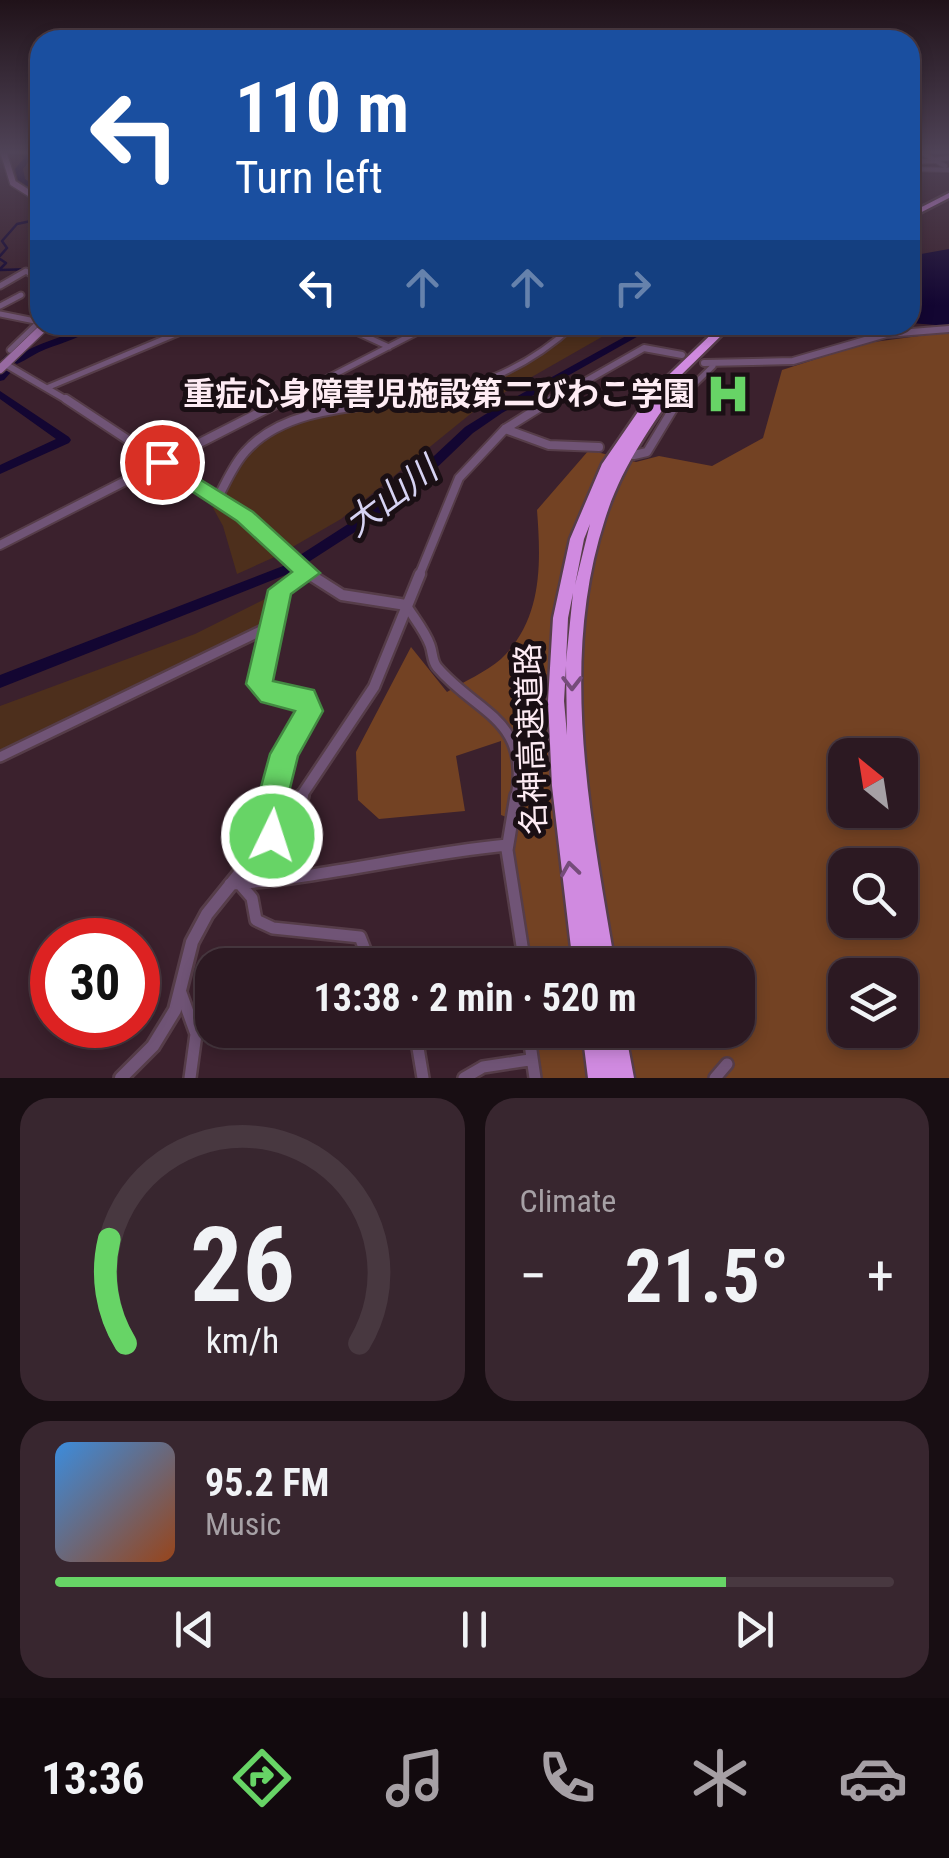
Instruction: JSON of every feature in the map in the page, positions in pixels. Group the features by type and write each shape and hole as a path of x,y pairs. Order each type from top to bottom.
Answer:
{"highway":[{"name":"名神高速道路","path":"582,948 557,742 558,636 574,544 595,484 626,428 666,379 716,335"},
{"name":"名神高速道路","path":"602,948 573,742 572,636 578,593 598,516 630,444 676,382 729,335"},
{"path":"596,1048 600,1078"},
{"path":"617,1048 622,1078"}],"main road":[{"path":"2,366 32,335"}],"street":[{"path":"0,286 26,271 30,274"},
{"path":"0,306 22,296"},
{"path":"0,314 30,320"},
{"path":"920,331 949,329"},
{"path":"10,350 30,332"},
{"path":"49,387 173,335"},
{"path":"363,335 389,347"},
{"path":"0,545 412,335"},
{"path":"217,498 230,468 272,431 333,412 457,392 538,359 563,335"},
{"path":"634,455 647,452 673,405 709,365 793,361 883,335"},
{"path":"121,1078 166,1029 199,926 272,836 374,687 435,542 451,492 480,453 505,429 637,350 660,348 682,355"},
{"path":"0,350 22,349"},
{"path":"2,366 49,387 217,498 307,573 342,594 406,605 430,644 435,665 482,702 514,741 519,781 507,845 522,948"},
{"path":"505,429 549,445 600,447"},
{"path":"272,836 265,827 284,754 309,711 304,698 270,695 261,689 264,656 275,624 280,590 307,573"},
{"path":"0,756 275,624"},
{"path":"234,884 307,879 421,853 507,845"},
{"path":"234,884 252,898 256,920 272,928 360,936 365,948"},
{"path":"181,992 196,1019 200,1044 190,1078"},
{"path":"418,1048 424,1078"},
{"path":"529,1048 535,1078"},
{"path":"464,1078 483,1067 529,1060"},
{"path":"715,1078 727,1064"}],"shaded area":[{"path":"949,249 949,326 920,324 920,254"},
{"path":"949,332 949,1078 540,1078 538,1048 755,1048 755,948 529,948 511,848 516,821 501,815 501,741 456,756 465,811 379,819 358,800 356,752 411,647 447,692 495,664 515,643 532,608 536,589 537,510 589,450 636,462 659,456 712,466 763,438 782,370 866,343"},
{"path":"566,335 605,335 479,407 341,519 289,549 223,497 240,465 263,442 291,426 322,416 474,388 522,367"},
{"path":"217,503 241,518 279,555 237,574 223,526 213,508"},
{"path":"273,595 266,624 0,751 0,706 195,634"}],"waterway":[{"path":"0,256 7,248 2,241 17,224 30,221"},
{"path":"0,259 6,263 0,269"},
{"path":"0,270 30,269"},
{"path":"16,348 30,334"},
{"path":"17,361 35,349 74,335"},
{"name":"大山川","path":"0,682 288,569 395,500 469,430 635,335"},
{"path":"4,359 13,351"},
{"path":"0,378 7,371"},
{"path":"0,394 65,440 0,470"}],"tunnel":[{"path":"682,355 704,363"}],"place":[{"name":"重症心身障害児施設第二びわこ学園","path":"728,394"}],"route":[{"path":"162,462 245,516 308,573 280,590 259,684 270,695 304,698 309,711 284,754 265,827 272,836"}]}
